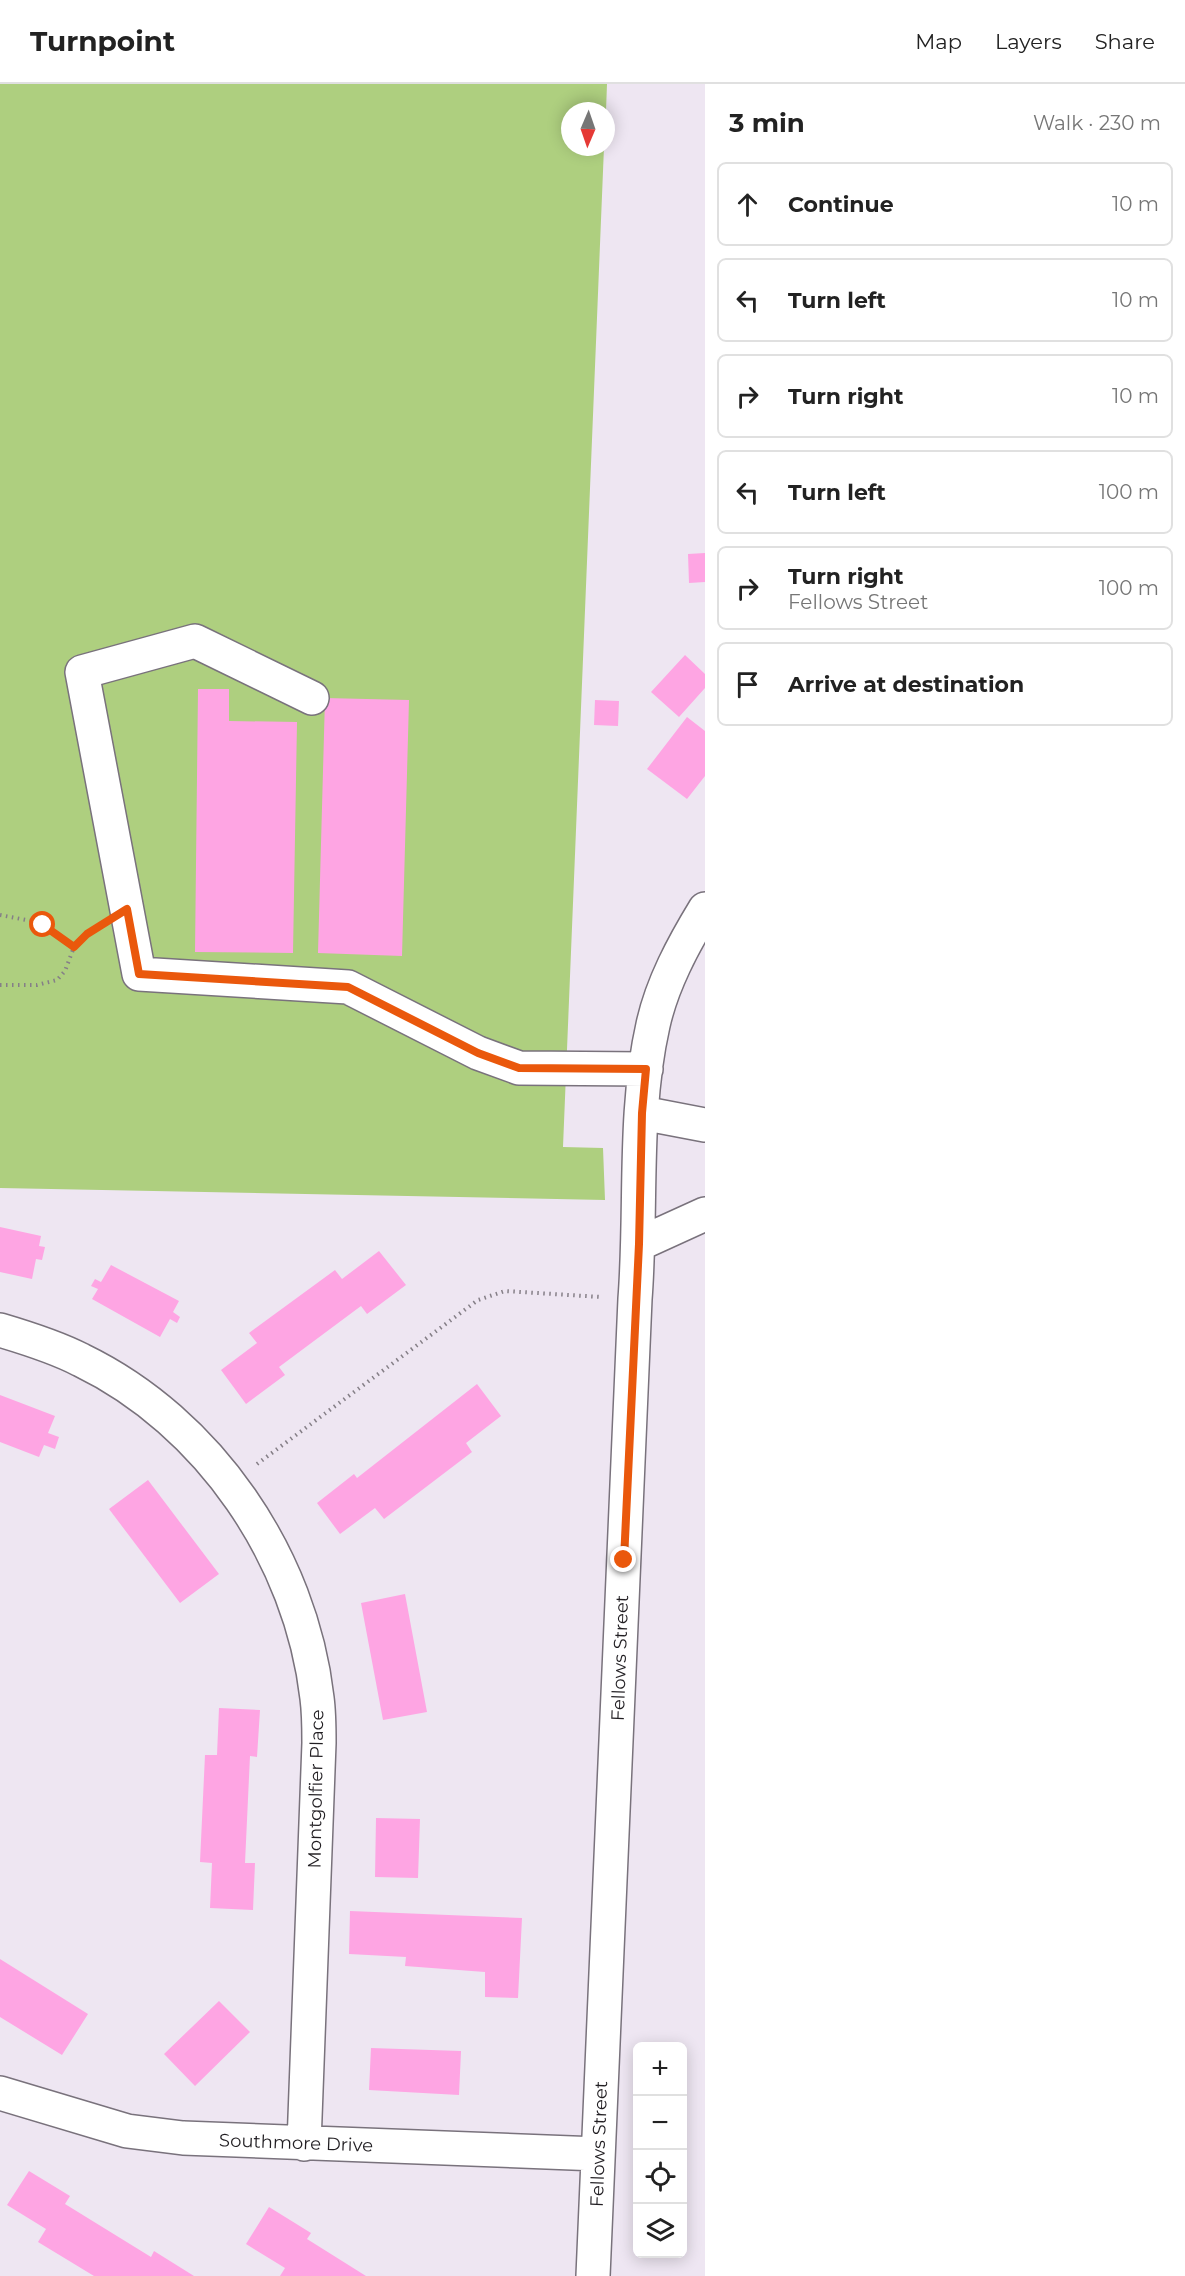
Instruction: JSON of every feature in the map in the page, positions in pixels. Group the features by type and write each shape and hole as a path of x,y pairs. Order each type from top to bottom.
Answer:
{"street":[{"path":"312,698 195,640 82,672 139,974 348,987 478,1053 519,1068 646,1069"},
{"name":"Fellows Street","path":"593,2276 639,1244 642,1113 653,1025 670,975 688,937 705,909"},
{"path":"642,1113 705,1125"},
{"path":"639,1244 705,1214"},
{"name":"Montgolfier Place","path":"0,1330 30,1339 81,1360 134,1390 174,1424 230,1484 275,1558 293,1601 307,1644 317,1698 319,1743 304,2144"},
{"name":"Southmore Drive","path":"0,2093 127,2130 183,2138 598,2154"}],"path":[{"path":"0,985 51,983 65,971 74,947 87,934 127,909"},
{"path":"0,915 37,922 74,947"},
{"path":"230,1484 478,1300 505,1291 570,1295"}],"green space":[{"path":"0,84 607,84 606,102 561,102 561,156 604,156 563,1147 603,1148 605,1200 0,1188"}],"building":[{"path":"705,553 705,582 689,583 688,554"},
{"path":"685,655 705,674 705,688 679,717 651,692"},
{"path":"198,689 229,689 229,721 297,722 293,953 195,952"},
{"path":"325,698 409,700 402,956 318,953"},
{"path":"595,700 619,701 618,726 594,725"},
{"path":"687,717 705,731 705,776 687,799 647,769"},
{"path":"0,1227 41,1236 39,1246 45,1247 42,1260 36,1259 32,1279 0,1272"},
{"path":"379,1251 406,1285 367,1314 361,1306 279,1367 285,1375 246,1404 221,1370 257,1343 249,1333 335,1270 342,1279"},
{"path":"111,1265 179,1301 173,1312 180,1317 177,1323 170,1319 160,1337 92,1299 98,1289 91,1286 95,1279 101,1282"},
{"path":"477,1384 501,1416 466,1443 472,1452 384,1519 375,1508 340,1534 317,1503 354,1474 357,1478"},
{"path":"0,1395 55,1416 48,1433 59,1437 55,1449 44,1445 39,1457 0,1442"},
{"path":"148,1480 219,1574 180,1603 109,1509"},
{"path":"405,1594 427,1712 383,1720 361,1603"},
{"path":"219,1708 260,1710 257,1757 250,1756 245,1863 255,1863 253,1910 210,1908 212,1863 200,1862 205,1755 217,1755"},
{"path":"376,1818 420,1819 418,1878 375,1877"},
{"path":"350,1911 522,1918 518,1998 485,1997 485,1972 405,1966 406,1957 349,1954"},
{"path":"0,1959 88,2014 62,2055 0,2017"},
{"path":"219,2001 250,2032 195,2086 164,2054"},
{"path":"371,2048 461,2051 459,2095 369,2090"},
{"path":"29,2171 70,2196 65,2204 151,2257 154,2251 194,2276 94,2276 38,2242 46,2229 7,2205"},
{"path":"269,2207 311,2233 307,2239 366,2276 280,2276 285,2268 246,2244"}],"route":[{"path":"43,925 74,947 87,934 127,909 139,974 348,987 478,1053 519,1068 646,1069 642,1113 639,1244 624,1560"}]}
